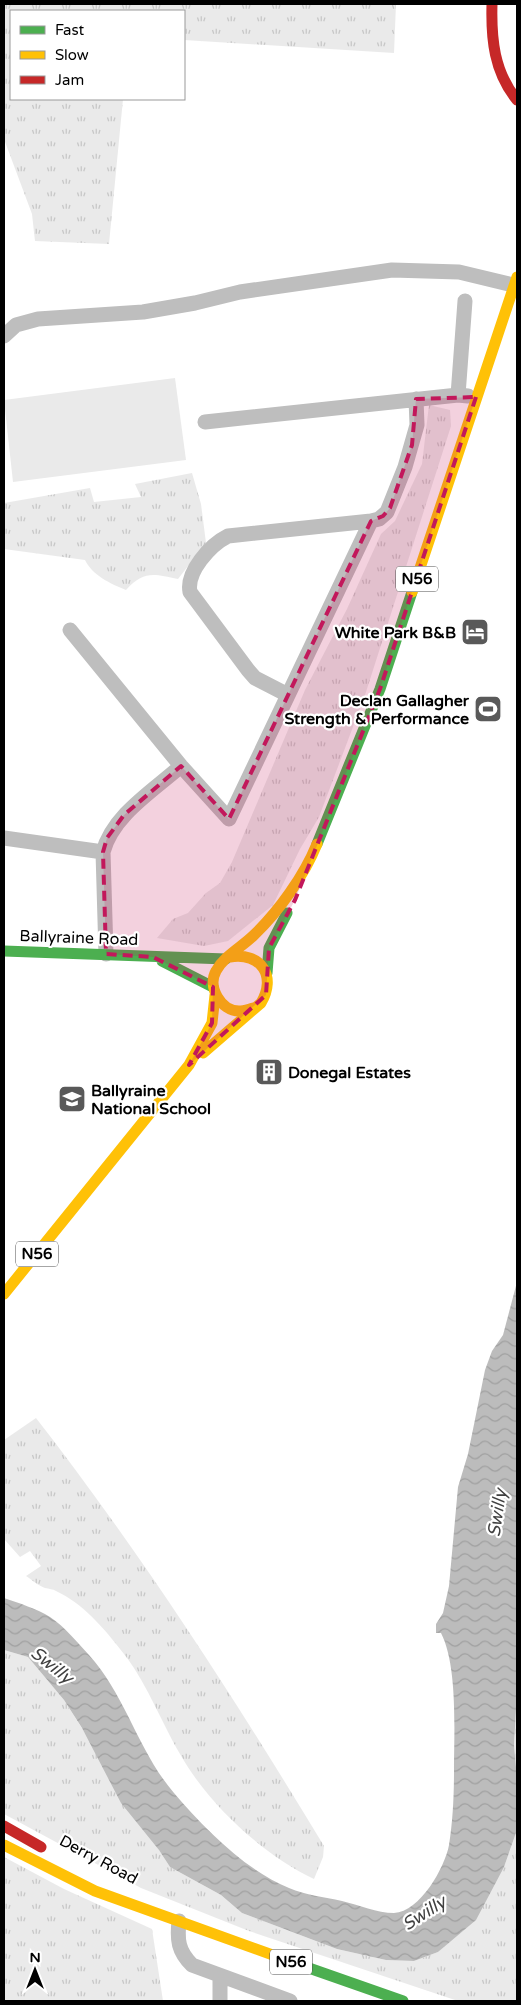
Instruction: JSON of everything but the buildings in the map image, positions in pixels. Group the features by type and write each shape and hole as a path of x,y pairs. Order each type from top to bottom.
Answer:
{"main road":[{"path":"492,4 495,58 499,72 517,100"},
{"name":"N56","path":"4,1294 189,1065 263,1000 267,992 266,973 269,948 295,900 300,888 302,875 347,772 380,689 515,281"},
{"name":"N56","path":"189,1065 212,1023 215,971 272,917 292,886 302,875"},
{"name":"Ballyraine Road","path":"4,951 228,958"},
{"path":"228,958 240,955 250,957 262,965 266,973"},
{"path":"153,957 200,978 214,991 221,1003 230,1009 241,1011 254,1008"},
{"name":"Derry Road","path":"4,1826 49,1851"},
{"name":"Derry Road","path":"4,1845 95,1891 403,2001"},
{"name":"Derry Road","path":"108,1882 179,1921"}],"street":[{"path":"4,336 16,325 38,319 143,312 195,303 240,292 392,270 458,272 515,281"},
{"path":"458,395 465,301"},
{"path":"205,422 458,395 476,397"},
{"path":"288,695 255,678 248,670 190,592 188,583 191,575 212,547 228,536 379,519 387,512 405,467 416,425 416,399"},
{"path":"70,630 181,766 230,819 371,521"},
{"path":"106,954 103,852 107,838 114,826 181,766"},
{"path":"4,838 103,852"},
{"path":"179,1921 177,1939 182,1955 192,1965 290,2001"},
{"path":"220,1976 220,2001"}],"highlighted area":[{"path":"476,397 380,689 295,900 269,948 266,995 189,1065 212,1023 213,987 153,957 106,954 103,852 107,838 124,815 181,766 229,819 371,521 383,516 390,508 412,445 416,399"}],"green space":[{"path":"4,4 396,4 394,53 185,40 185,10 10,10 10,100 123,100 109,244 35,241 32,214 4,139"},
{"path":"175,378 186,460 13,482 4,400"},
{"path":"429,405 450,410 451,426 365,695 319,817 300,849 273,905 228,941 204,946 157,938 173,919 188,913 206,893 220,883 232,862 305,690 347,609 381,534 395,521 422,464"},
{"path":"192,473 201,504 206,543 178,579 156,575 144,576 126,590 97,575 85,560 4,549 4,503 90,488 94,502 141,497 135,484"},
{"path":"36,1418 150,1574 256,1736 324,1846 323,1857 314,1879 275,1856 238,1826 221,1809 192,1773 180,1754 138,1674 99,1624 66,1596 43,1587 26,1576 41,1566 30,1551 20,1557 4,1539 4,1440"},
{"path":"4,1650 28,1657 64,1700 170,1867 221,1895 242,1913 337,1949 386,1960 414,1961 438,1952 452,1939 504,1867 517,1830 517,2001 458,2001 249,1931 141,1888 4,1814"},
{"path":"517,1692 517,1778 514,1745"},
{"path":"4,1857 64,1889 152,1929 163,2001 4,2001"}],"water":[{"name":"Swilly","path":"517,1282 517,1692 514,1745 517,1778 517,1830 504,1867 476,1920 438,1952 414,1961 386,1960 337,1949 242,1913 221,1895 170,1867 159,1850 121,1803 82,1728 64,1700 28,1657 4,1650 4,1598 50,1617 61,1625 89,1655 113,1688 162,1777 174,1793 212,1834 241,1860 289,1888 388,1913 404,1911 422,1897 430,1887 447,1854 449,1845 453,1798 453,1681 446,1647 441,1633 436,1633 436,1624 443,1613 449,1586 458,1487 468,1454 485,1370 492,1351 503,1335"}],"traffic: fast":[{"path":"317,844 380,689 412,592"},
{"path":"267,973 269,948 287,913"},
{"path":"4,951 226,959"},
{"path":"162,961 213,987"},
{"path":"306,1967 403,2001"}],"traffic: slow":[{"path":"412,592 517,277"},
{"path":"254,1008 241,1011 232,1010 221,1003 213,984 216,971 233,952 263,926 281,904 298,881 317,844"},
{"path":"203,1053 261,1003 266,993 266,975 258,962 241,956 230,957"},
{"path":"4,1294 189,1065 212,1023 215,995"},
{"path":"4,1845 95,1891 306,1967"}],"traffic: jam":[{"path":"492,4 493,42 499,67 503,78 517,100"},
{"path":"4,1826 41,1847"}],"place":[{"name":"White Park B&B","path":"475,632"},
{"name":"Declan Gallagher Strength & Performance","path":"488,709"},
{"name":"Donegal Estates","path":"269,1072"},
{"name":"Ballyraine National School","path":"72,1099"}]}
